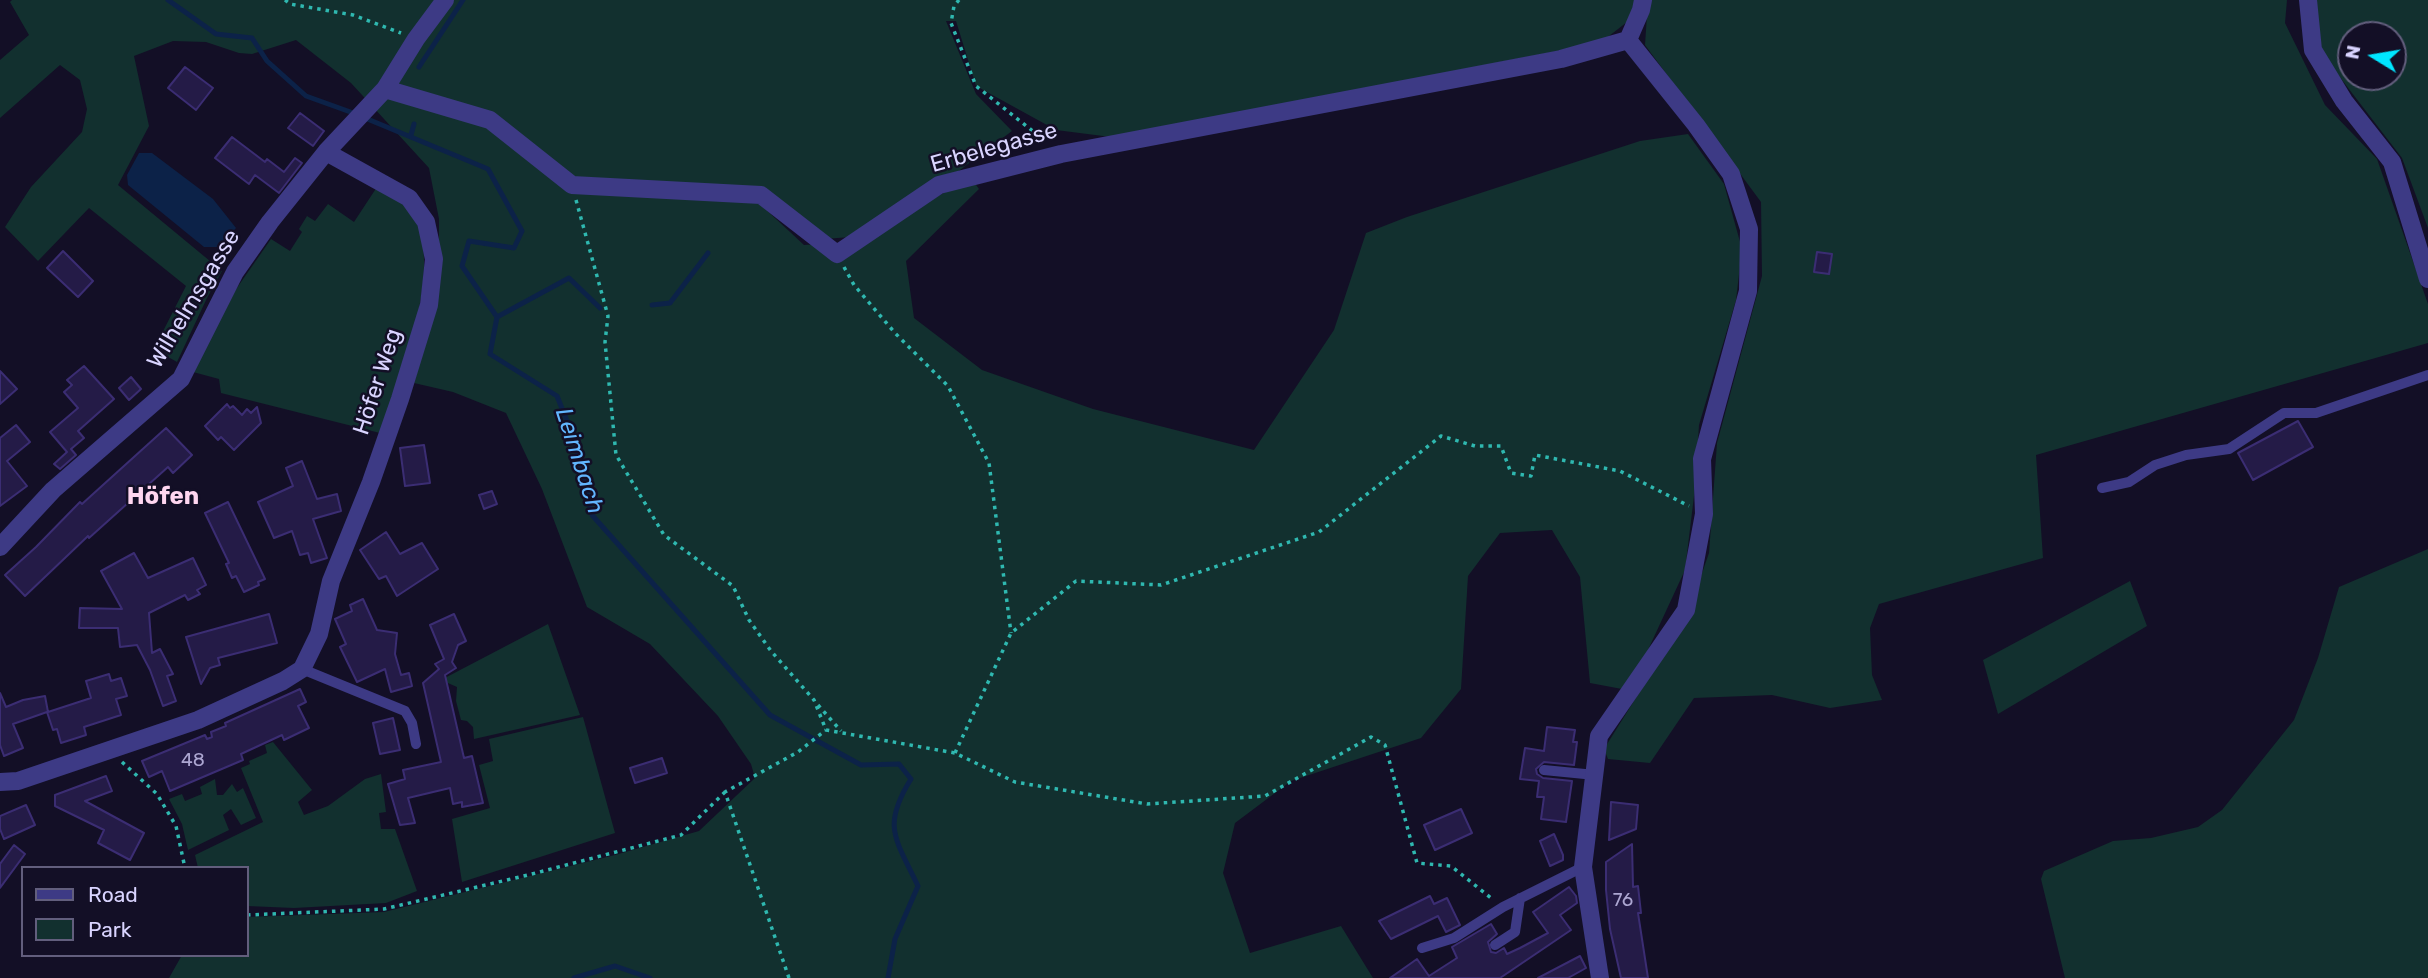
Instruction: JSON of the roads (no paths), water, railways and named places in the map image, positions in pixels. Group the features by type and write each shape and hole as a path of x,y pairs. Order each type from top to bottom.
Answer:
{"street":[{"name":"Wilhelmsgasse","path":"0,547 53,490 181,379 235,272 270,222 326,152 386,89 416,39 445,0"},
{"path":"1599,978 1583,867 1600,736 1686,610 1704,514 1702,460 1748,290 1749,229 1731,174 1696,125 1628,40 1643,0"},
{"path":"2308,0 2313,50 2344,102 2392,162 2428,279"},
{"name":"Erbelegasse","path":"386,89 490,120 572,185 761,195 836,254 939,185 1061,153 1561,59 1628,40"},
{"name":"Höfer Weg","path":"302,669 319,634 331,581 371,482 400,399 429,305 434,259 426,222 409,198 326,152"},
{"path":"0,782 19,781 198,720 283,681 302,669"}],"lane":[{"path":"2102,488 2129,482 2155,465 2186,455 2229,449 2284,414 2316,413 2428,374"},
{"path":"302,669 405,710 412,723 416,744"},
{"path":"1544,770 1595,775"},
{"path":"1422,948 1454,938 1503,907 1583,867"},
{"path":"1495,946 1515,932 1520,898"}],"water":[{"path":"139,153 152,153 213,199 236,228 218,247 204,247 128,185 127,175"}],"waterway":[{"name":"Leimbach","path":"168,0 216,34 252,38 267,61 306,96 356,114"},
{"path":"419,67 463,0"},
{"name":"Leimbach","path":"365,118 488,169 522,231 514,248 469,241 462,266 497,317 490,354 557,396 574,438 592,515 770,715 861,765 899,764 911,779 896,809 894,822 898,844 918,886 895,939 888,978"},
{"path":"411,135 414,124"},
{"path":"652,305 670,303 708,253"},
{"path":"497,317 569,278 600,308"},
{"path":"574,978 615,966 650,978"}],"district":[{"name":"Höfen","path":"163,497"}]}
